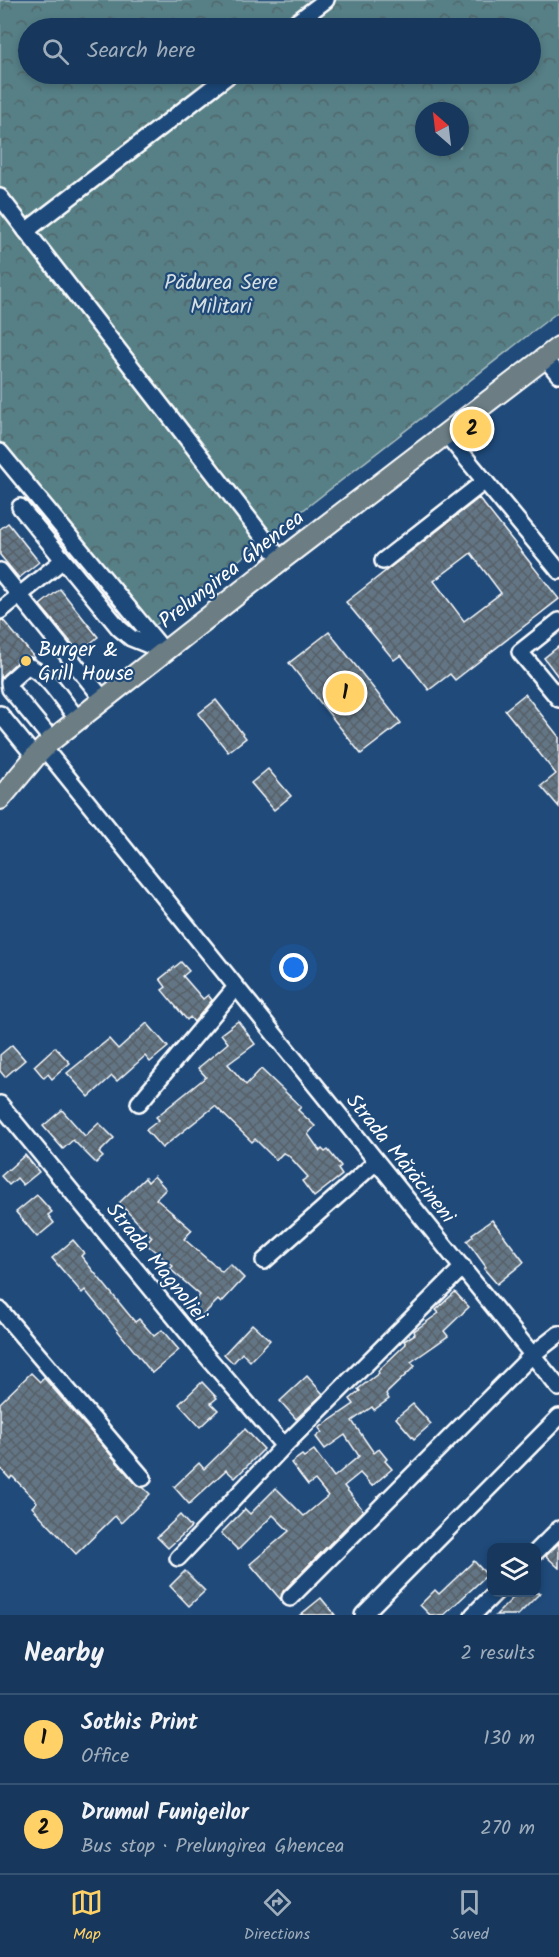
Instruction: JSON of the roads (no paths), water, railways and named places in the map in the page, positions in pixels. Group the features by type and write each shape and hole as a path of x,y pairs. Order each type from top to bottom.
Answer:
{"main road":[{"name":"Prelungirea Ghencea","path":"0,799 44,748 78,719 552,352"}],"street":[{"path":"302,18 326,0"},
{"path":"26,231 217,84"},
{"path":"0,197 281,560"},
{"path":"552,352 559,375"},
{"path":"446,434 559,571"},
{"path":"0,452 164,651"},
{"path":"383,561 485,481"},
{"path":"20,507 123,632 164,651"},
{"path":"0,611 63,560"},
{"path":"0,572 103,699"},
{"path":"559,621 520,652 559,699"},
{"path":"44,748 10,689 9,681 17,674 27,666 33,668 43,676 78,719"},
{"path":"0,714 44,748"},
{"name":"Strada Mărăcineni","path":"44,748 559,1388"},
{"path":"139,1103 236,987"},
{"name":"Strada Magnoliei","path":"0,1104 204,1353 284,1446"},
{"path":"264,1261 376,1161"},
{"path":"178,1558 284,1446 463,1267"},
{"path":"0,1310 143,1478"},
{"path":"290,1598 532,1355 559,1334"},
{"path":"363,1615 559,1417"},
{"path":"541,1548 559,1529"},
{"path":"473,1615 491,1597"}],"place":[{"name":"Drumul Funigeilor","path":"472,429"},
{"name":"Burger & Grill House","path":"26,661"},
{"name":"Sothis Print","path":"345,693"}],"park label":[{"name":"Pădurea Sere Militari","path":"221,294"}]}
